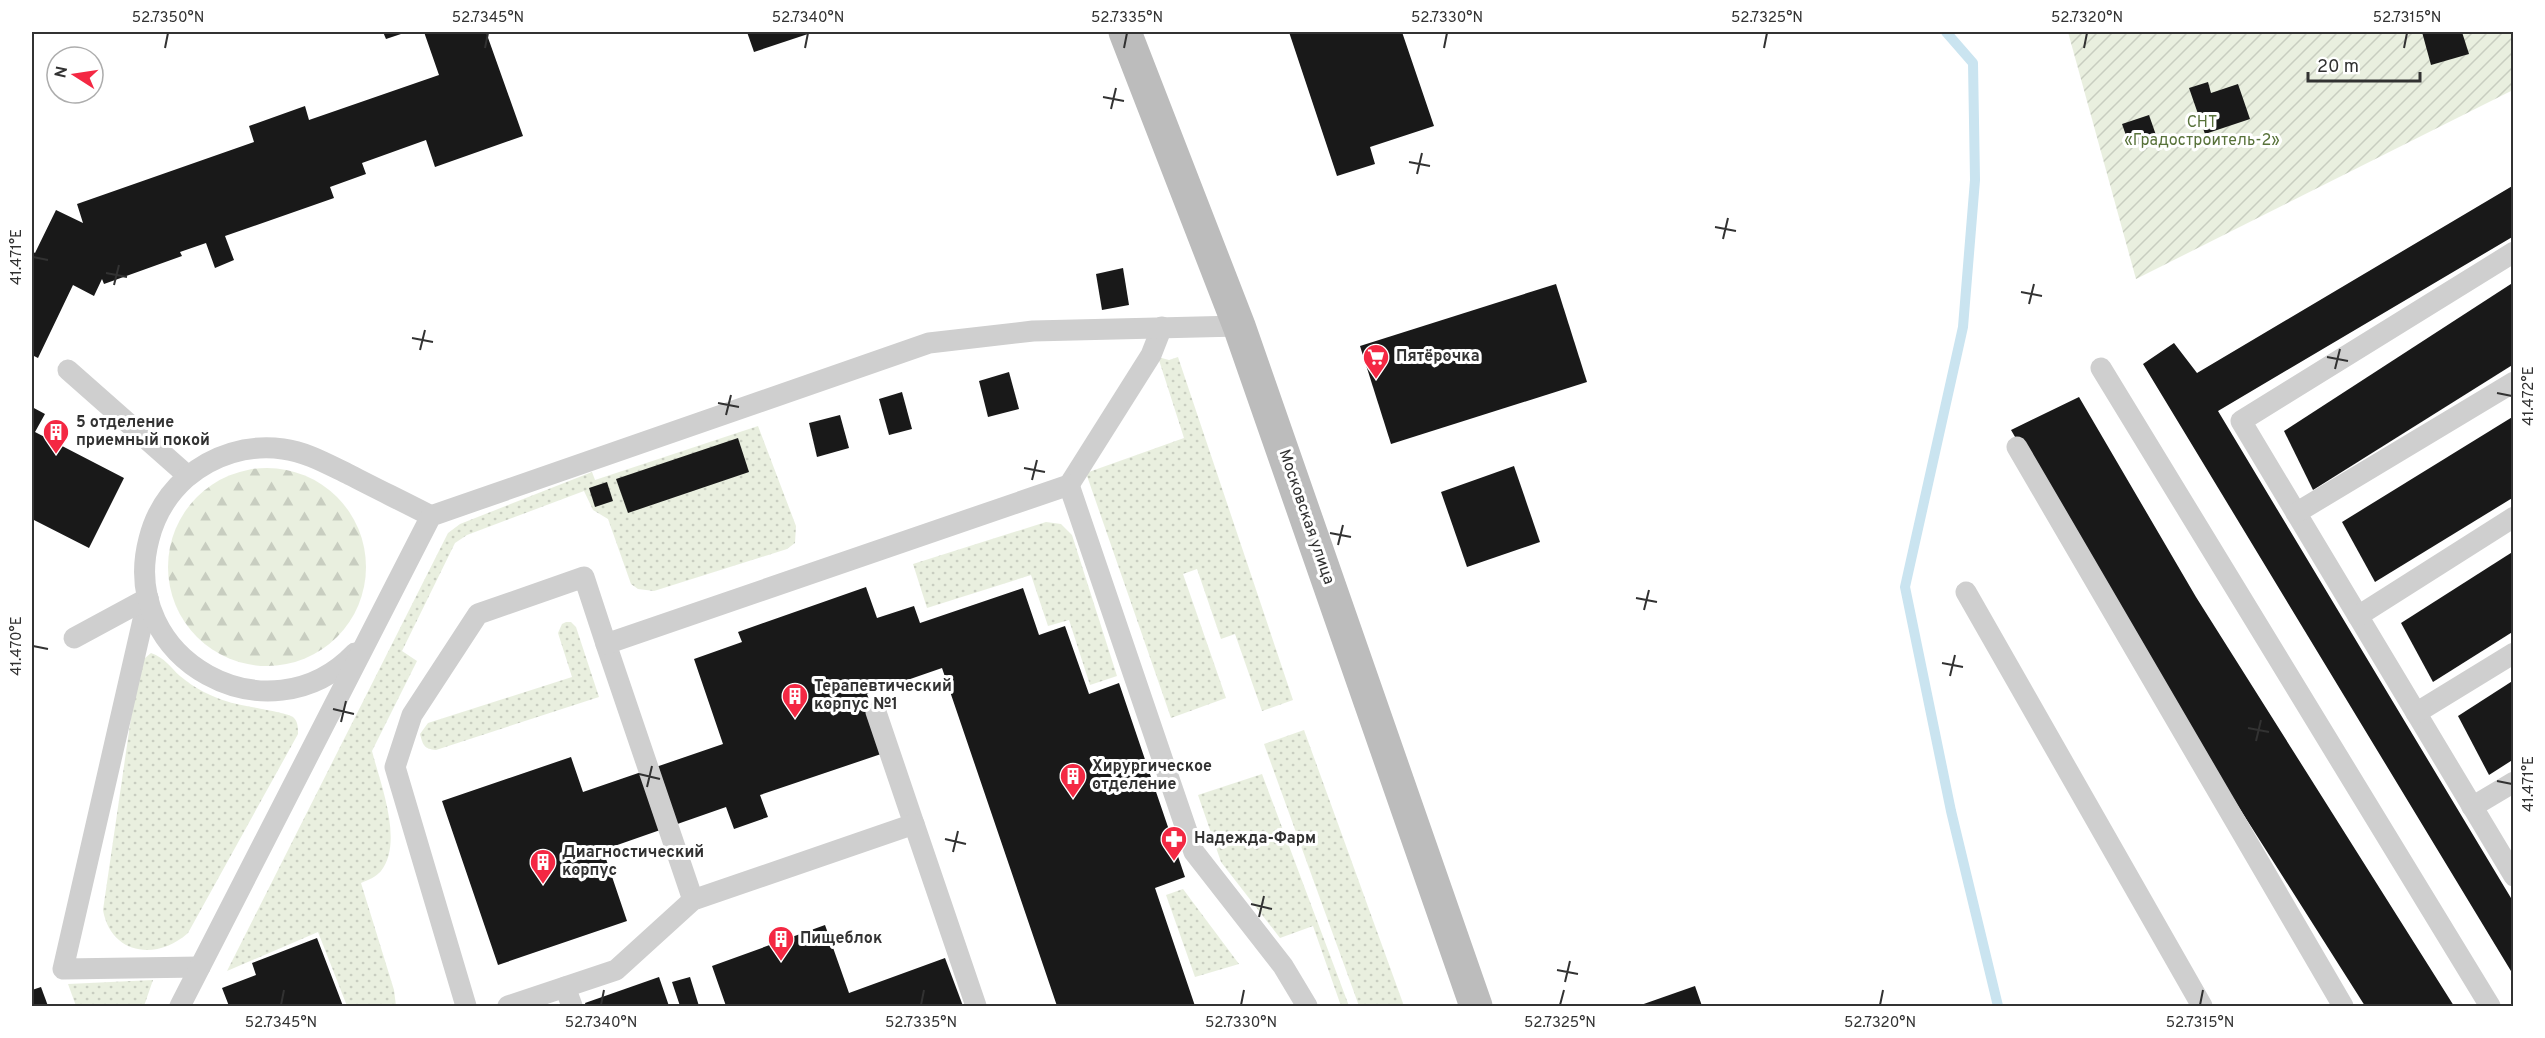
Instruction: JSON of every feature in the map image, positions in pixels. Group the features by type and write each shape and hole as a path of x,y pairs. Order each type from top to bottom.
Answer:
{"main road":[{"name":"Московская улица","path":"1125,32 1239,326 1476,1006"}],"lane":[{"path":"2514,252 2241,421 2514,876"},
{"path":"180,1006 431,516 929,343 1033,331 1239,326"},
{"path":"606,644 1069,484 1151,355 1162,327"},
{"path":"2101,368 2490,1006"},
{"path":"68,370 188,476"},
{"path":"2296,513 2514,382"},
{"path":"2017,447 2343,1006"},
{"path":"373,628 353,655 336,670 316,681 284,690 250,690 228,686 208,676 181,656 160,629 148,598 145,565 151,532 166,501 188,476 206,463 227,454 249,449 282,448 314,458 431,516"},
{"path":"1069,484 1194,852 1283,966 1307,1006"},
{"path":"2358,616 2514,517"},
{"path":"466,1006 395,767 412,715 478,614 584,577 693,900"},
{"path":"1966,592 2202,1006"},
{"path":"74,638 148,598"},
{"path":"148,598 63,969 200,967"},
{"path":"2416,713 2514,653"},
{"path":"876,712 976,1006"},
{"path":"2472,807 2514,782"},
{"path":"508,1006 569,997 615,970 693,900 914,824"}],"green space":[{"name":"СНТ «Градостроитель-2»","path":"2068,32 2513,32 2513,90 2136,279"},
{"path":"1158,357 1169,360 1178,357 1293,700 1262,711 1235,634 1221,639 1197,569 1183,574 1226,698 1171,718 1086,473 1184,438"},
{"path":"758,426 796,526 795,543 787,549 654,591 638,589 631,584 608,519 593,510 584,491 467,535 455,543 402,651 417,661 372,751 388,812 390,845 388,859 381,871 361,883 394,990 396,1006 347,1006 318,932 227,971 448,533 460,524 592,472 595,480"},
{"path":"257,468 277,468 314,479 344,504 359,529 366,557 362,596 355,614 330,644 314,655 296,662 277,666 257,666 220,655 190,630 179,614 172,596 168,577 168,557 179,520 204,490 220,479 238,472"},
{"path":"1046,522 1061,524 1072,535 1117,676 1090,685 1069,620 1048,626 1031,575 927,608 913,564"},
{"path":"571,622 576,627 599,697 436,750 425,746 420,734 428,723 572,677 558,633 562,624"},
{"path":"151,653 164,660 185,680 210,695 229,702 293,717 297,723 298,734 188,933 163,948 150,950 137,949 115,937 103,910 139,663"},
{"path":"1304,730 1404,1006 1359,1006 1264,744"},
{"path":"1262,774 1349,1006 1341,1006 1313,926 1280,938 1221,862 1198,795"},
{"path":"1183,889 1239,964 1195,977 1166,895"},
{"path":"153,980 144,1006 76,1006 68,984"}],"building":[{"path":"383,32 407,32 386,39"},
{"path":"424,32 486,32 523,136 435,167 426,140 362,163 366,174 330,187 334,198 225,236 234,260 215,268 206,243 180,252 182,256 104,284 102,279 94,296 73,285 38,358 32,355 32,251 35,253 56,210 83,223 77,204 254,142 249,126 305,106 309,120 439,75"},
{"path":"747,32 814,32 754,52"},
{"path":"1289,32 1402,32 1434,126 1370,147 1375,164 1337,176"},
{"path":"2422,32 2462,32 2469,54 2431,65"},
{"path":"2208,82 2211,93 2238,84 2250,119 2205,134 2189,88"},
{"path":"2149,115 2157,138 2130,147 2122,124"},
{"path":"2514,185 2514,236 2218,411 2514,903 2514,976 2143,364 2174,343 2197,373"},
{"path":"1123,268 1129,305 1102,310 1096,274"},
{"path":"2514,282 2514,364 2313,490 2284,431"},
{"path":"1556,284 1587,382 1391,444 1360,346"},
{"path":"1009,372 1019,409 988,417 979,381"},
{"path":"902,392 912,429 889,435 879,399"},
{"path":"2079,397 2196,597 2454,1006 2365,1006 2148,664 2011,430"},
{"name":"5 отделение приемный покой","path":"32,407 45,414 35,432 124,478 89,548 32,519"},
{"path":"840,415 849,448 817,457 809,423"},
{"path":"2514,416 2514,497 2375,582 2342,522"},
{"path":"738,438 749,472 628,513 616,479"},
{"path":"1514,466 1540,542 1467,567 1441,492"},
{"path":"607,482 613,501 595,507 589,488"},
{"path":"2514,551 2514,631 2433,682 2401,623"},
{"path":"866,587 877,618 914,606 920,623 1023,588 1039,635 1065,626 1089,694 1119,683 1185,877 1155,888 1195,1006 1057,1006 942,668 867,694 887,752 760,795 768,817 734,829 726,807 603,850 627,921 498,965 442,801 571,757 583,792 723,744 694,659 742,642 738,632"},
{"path":"2514,680 2514,759 2489,775 2458,716"},
{"name":"Пищеблок","path":"825,925 849,993 945,958 963,1006 726,1006 712,966"},
{"path":"317,938 343,1006 229,1006 222,988 256,975 252,963"},
{"path":"659,977 669,1006 586,1006 585,1003"},
{"path":"690,977 699,1006 680,1006 672,982"},
{"path":"1695,986 1702,1006 1638,1006"},
{"path":"41,987 48,1006 32,1006 32,990"}],"waterway":[{"path":"1946,32 1973,63 1975,180 1963,327 1905,587 1951,811 1998,1006"}],"place":[{"name":"Пятёрочка","path":"1376,380"},
{"name":"5 отделение приемный покой","path":"56,455"},
{"name":"Терапевтический корпус №1","path":"795,719"},
{"name":"Хирургическое отделение","path":"1073,799"},
{"name":"Надежда-Фарм","path":"1174,862"},
{"name":"Диагностический корпус","path":"543,885"},
{"name":"Пищеблок","path":"781,962"}]}
